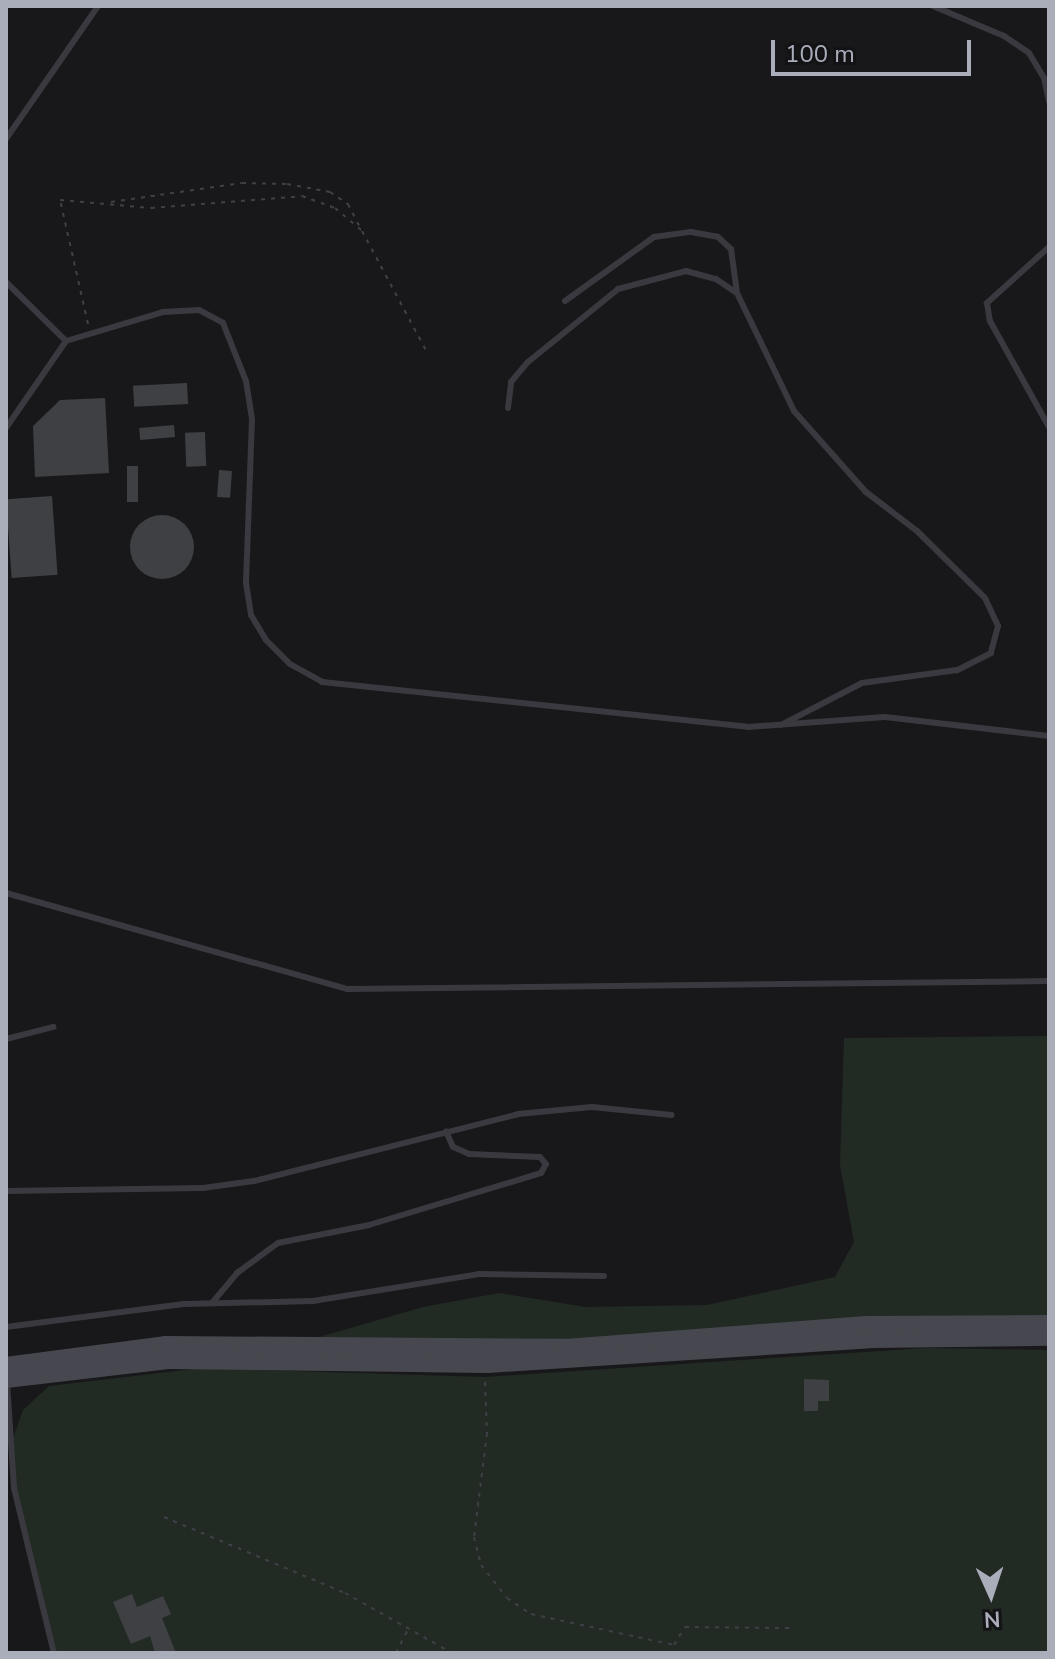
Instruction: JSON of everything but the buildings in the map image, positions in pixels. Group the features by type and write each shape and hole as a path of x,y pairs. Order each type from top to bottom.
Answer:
{"main road":[{"path":"6,1366 165,1345 566,1348 866,1325 1049,1324"},
{"path":"6,1379 168,1360 484,1364 873,1339 1049,1337"}],"lane":[{"path":"6,139 98,6"},
{"path":"933,6 1004,36 1029,53 1044,78 1049,101"},
{"path":"565,301 654,237 691,232 718,237 731,249 737,293 794,411 866,492 917,531 985,598 998,626 991,653 957,670 862,683 778,727"},
{"path":"1049,247 987,303 990,321 1049,427"},
{"path":"508,408 511,382 528,362 618,289 686,271 716,279 737,293"},
{"path":"6,282 66,341"},
{"path":"6,428 66,341 163,312 199,310 213,315 232,336 252,419 246,583 251,615 266,640 290,664 322,682 778,727 885,717 1049,736"},
{"path":"6,893 348,989 1049,981"},
{"path":"6,1039 53,1027"},
{"path":"6,1191 203,1188 254,1181 518,1114 592,1107 672,1115"},
{"path":"212,1303 237,1273 278,1243 369,1225 541,1173 546,1164 540,1157 469,1154 453,1147 446,1131"},
{"path":"6,1327 212,1303 313,1301 479,1274 604,1276"},
{"path":"6,1379 14,1488 54,1653"}],"path":[{"path":"105,202 242,183 287,184 330,192 348,204 427,352"},
{"path":"90,333 60,200 151,208 302,196 335,208 362,231"},
{"path":"484,1364 487,1433 474,1537 481,1565 507,1598 531,1614 674,1645 685,1627 792,1628"},
{"path":"164,1517 258,1553 409,1627 452,1653"},
{"path":"396,1653 409,1627"}],"shaded area":[{"path":"1049,1036 1049,1323 566,1348 309,1340 423,1307 499,1293 586,1307 707,1305 835,1277 854,1242 840,1165 844,1038"},
{"path":"925,1348 1049,1350 1049,1653 54,1653 14,1488 11,1444 23,1410 49,1386 202,1368 485,1377"}]}
